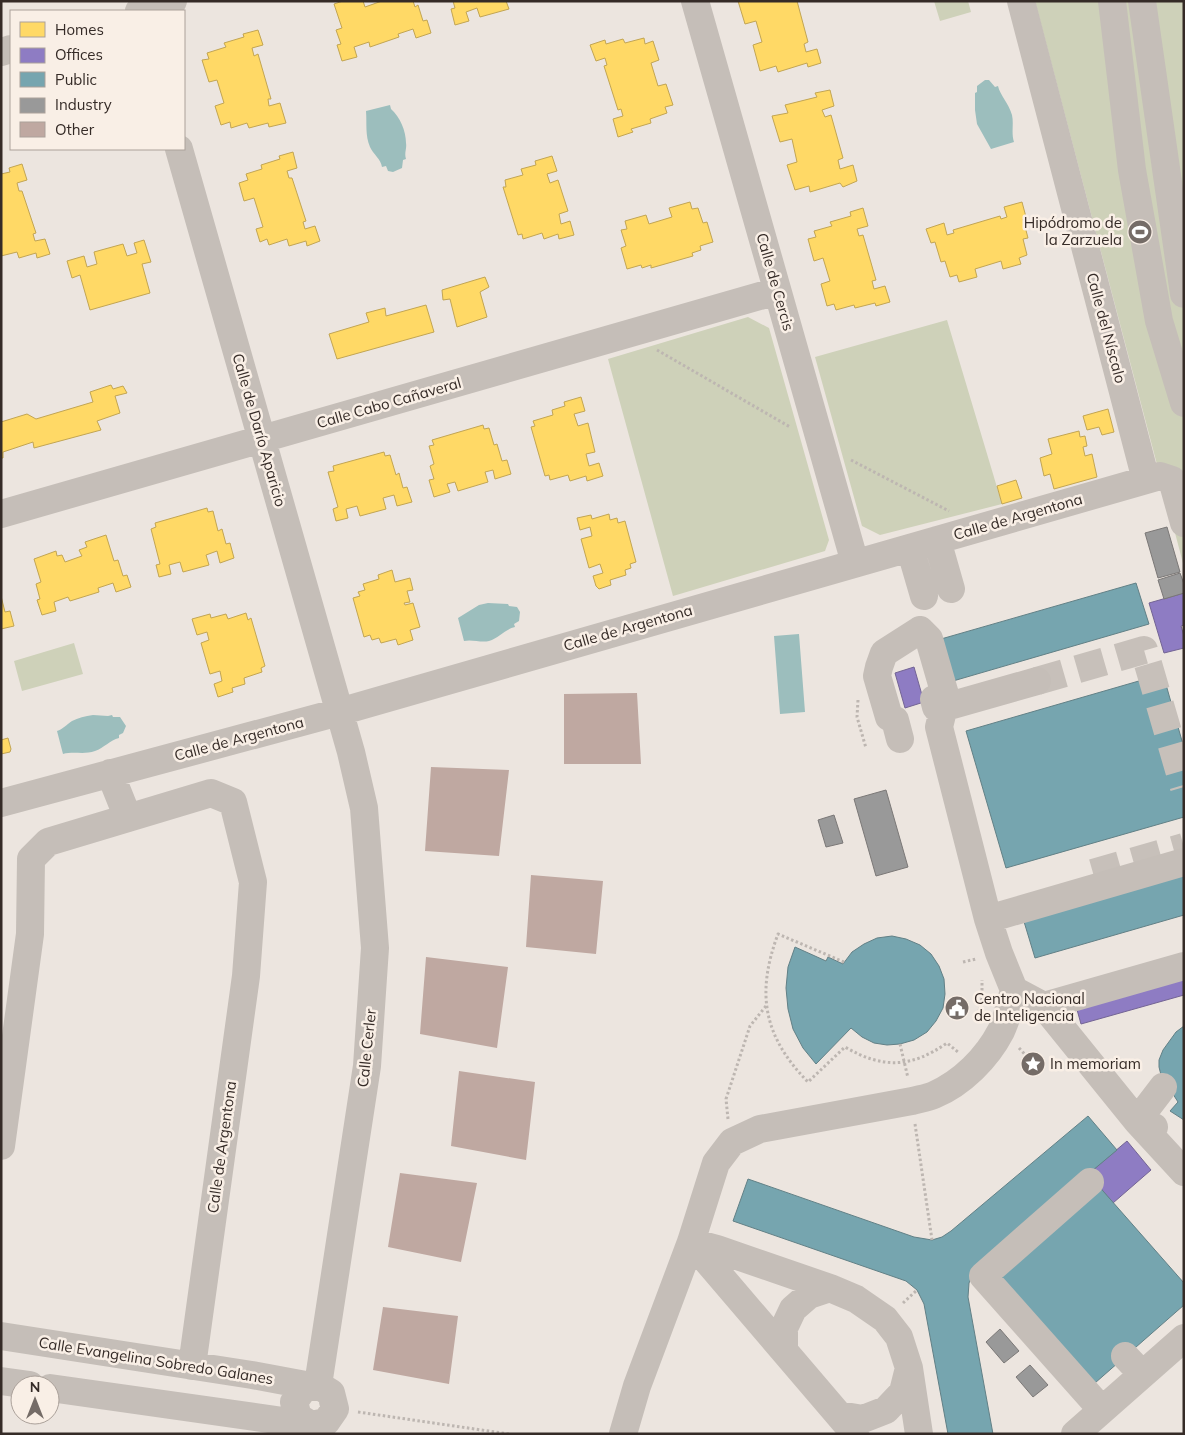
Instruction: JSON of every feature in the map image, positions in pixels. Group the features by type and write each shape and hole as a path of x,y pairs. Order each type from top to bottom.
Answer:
{"street":[{"path":"143,10 173,1"},
{"name":"Calle de Cercis","path":"695,1 855,563"},
{"name":"Calle del Níscalo","path":"1021,1 1146,480"},
{"path":"1112,1 1132,170 1155,302 1184,403"},
{"path":"1142,1 1184,294"},
{"name":"Calle de Darío Aparicio","path":"179,150 339,712"},
{"name":"Calle Cabo Cañaveral","path":"1,514 777,291"},
{"name":"Calle de Argentona","path":"1,802 339,712 1160,476 1172,480 1184,524"},
{"path":"937,540 951,589"},
{"path":"910,548 924,596"},
{"path":"1037,681 940,718 893,734 898,714 886,673 879,667 884,653 920,630 929,639 946,698 940,718 986,912 999,953 1014,990 1044,1006 1137,1121 1184,1172"},
{"name":"Calle Cerler","path":"314,1385 367,1066 376,948 364,808 339,712"},
{"path":"110,773 128,818"},
{"name":"Calle de Argentona","path":"1,1146 30,934 31,859 48,842 212,793 233,802 253,882 246,976 192,1366"},
{"path":"986,912 1184,862"},
{"path":"986,912 1093,873"},
{"path":"1044,1006 1184,966"},
{"path":"622,1434 637,1386 691,1242 716,1163 732,1142 760,1129 910,1091 934,1095 954,1084 988,1052 1001,1030 1014,990"},
{"path":"1137,1121 1163,1087"},
{"path":"1137,1121 1157,1128 1184,1144"},
{"path":"1090,1182 983,1276 1102,1410"},
{"path":"691,1242 718,1249 830,1288 856,1299 885,1319 899,1336 909,1368 919,1434"},
{"path":"691,1242 847,1424 886,1410 903,1392 909,1368"},
{"path":"784,1350 784,1328 793,1309 809,1295 830,1288"},
{"name":"Calle Evangelina Sobredo Galanes","path":"1,1336 314,1385"},
{"path":"1075,1434 1102,1410 1134,1365 1184,1338"},
{"path":"60,1389 311,1425 326,1422 335,1409 331,1394 314,1385 303,1388 294,1402 298,1417 311,1425"}],"path":[{"path":"844,962 778,934 768,965 766,1006 771,1028 780,1048 792,1066 808,1082 845,1047 863,1058 884,1062 904,1062 920,1058 934,1052 947,1043 960,1054 964,1048"},
{"path":"978,958 980,965"},
{"path":"976,1024 982,998 982,978"},
{"path":"732,1142 726,1099 750,1026 766,1006"},
{"path":"900,1044 910,1091 932,1240"},
{"path":"900,1305 917,1290"},
{"path":"335,1409 509,1434"}],"green space":[{"path":"934,1 968,1 971,12 940,21"},
{"name":"Hipódromo de la Zarzuela","path":"1035,1 1184,1 1184,567"},
{"path":"748,317 769,328 829,540 825,551 673,596 608,359"},
{"path":"947,320 1002,504 880,535 862,526 815,357"},
{"path":"74,643 83,674 22,691 14,661"}],"water":[{"path":"985,80 989,80 995,87 998,86 1013,118 1014,142 991,149 977,124 975,110 977,86"},
{"path":"390,105 402,124 406,145 406,159 403,160 402,168 393,172 388,171 386,166 382,167 367,138 366,111"},
{"path":"488,603 508,604 509,606 517,607 520,612 519,621 514,624 515,627 489,641 464,641 458,618 479,605"},
{"path":"799,634 805,712 780,714 774,636"},
{"path":"93,715 120,717 126,726 123,733 119,735 119,738 95,751 63,754 57,731 74,720"}],"building: Homes":[{"path":"343,1 363,1 365,7 382,1 413,1 415,7 418,5 423,21 427,20 431,33 416,38 413,29 398,34 399,37 370,47 369,42 354,47 357,57 342,61 337,45 341,44 336,30 342,28 334,4"},
{"path":"453,1 506,1 509,9 480,17 477,8 466,12 469,21 455,25 451,9 455,8"},
{"path":"738,1 797,1 808,42 804,44 806,52 817,49 821,63 808,67 807,63 778,72 776,66 760,71 753,45 762,42 756,21 745,24"},
{"path":"258,30 263,45 252,48 254,56 258,54 271,99 268,99 269,106 280,103 286,123 269,127 268,123 249,128 247,123 231,128 230,122 221,125 215,106 224,103 217,80 209,82 202,60 209,59 207,53 226,47 224,43 244,37 243,34"},
{"path":"644,38 645,44 653,41 659,60 651,63 658,86 666,84 673,105 665,107 667,113 650,119 651,123 631,129 633,132 618,137 613,119 623,116 621,109 618,110 604,66 607,65 605,58 596,61 590,45 605,40 606,44 623,39 625,43"},
{"path":"830,90 834,106 822,110 825,117 831,115 843,158 838,160 840,169 853,165 857,181 843,187 840,183 810,192 809,186 795,190 787,165 797,162 792,139 780,142 772,116 788,113 785,105 817,97 815,93"},
{"path":"293,152 297,168 287,171 289,178 292,178 306,221 303,222 305,229 315,226 320,241 307,246 306,241 289,246 287,239 269,245 267,239 260,242 256,229 263,227 254,198 244,201 239,183 248,180 246,174 262,169 261,165 280,159 279,156"},
{"path":"552,156 557,171 547,174 550,183 558,180 568,211 559,214 561,224 570,221 574,235 559,239 558,234 544,239 542,233 523,239 522,234 518,235 503,187 506,187 505,180 523,175 521,169 536,165 535,161"},
{"path":"22,164 27,180 17,183 19,191 22,191 36,233 33,234 35,241 45,239 50,254 37,258 36,253 19,258 17,252 1,256 1,174 10,172 9,168"},
{"path":"690,202 692,209 698,208 703,223 707,222 713,242 700,246 701,250 692,253 693,256 651,268 651,265 642,268 641,265 627,269 621,248 626,246 621,230 627,229 625,221 646,215 649,224 672,217 669,208"},
{"path":"1022,202 1026,217 1023,219 1028,238 1023,239 1027,255 1019,258 1021,264 1003,269 1001,261 975,269 977,277 959,282 957,275 950,277 945,261 941,262 935,242 931,243 926,229 944,223 947,235 954,233 953,230 1000,216 1001,219 1007,217 1004,207"},
{"path":"863,208 868,226 857,229 859,236 863,235 876,280 872,281 874,289 885,286 890,302 876,306 875,303 855,308 854,305 836,310 834,304 827,306 821,284 830,281 823,258 814,261 808,239 816,237 814,231 832,226 830,222 851,216 850,212"},
{"path":"144,240 151,262 142,264 150,293 90,310 80,275 72,278 67,261 84,256 87,267 97,264 94,252 123,244 127,256 137,253 134,243"},
{"path":"485,277 489,287 480,292 487,317 457,327 450,299 443,300 442,290"},
{"path":"426,305 434,332 337,359 329,334 369,322 366,313 385,308 386,316"},
{"path":"111,385 113,389 123,386 127,393 115,396 120,413 97,421 101,430 34,448 33,442 3,452 3,458 1,458 1,422 27,414 36,419 93,402 90,392"},
{"path":"581,397 585,411 574,414 578,426 588,423 595,452 586,454 589,466 599,463 603,476 587,481 586,476 570,481 568,475 550,480 549,475 545,476 531,427 535,426 533,421 553,415 552,410 565,406 564,402"},
{"path":"1108,409 1114,432 1102,435 1099,427 1087,430 1083,416"},
{"path":"483,425 484,429 489,428 494,445 497,444 502,461 507,460 511,474 495,479 493,470 485,472 488,482 458,491 455,482 447,484 450,492 434,497 429,480 434,479 430,466 434,464 429,446 434,445 432,440"},
{"path":"1079,431 1080,437 1085,436 1087,446 1083,447 1085,456 1092,454 1097,477 1054,489 1050,474 1044,476 1040,458 1052,454 1048,439"},
{"path":"384,452 385,456 390,455 396,475 399,473 403,488 407,487 412,502 397,506 394,495 383,498 386,509 360,516 357,506 346,509 348,518 336,521 333,509 338,507 328,472 334,471 333,466"},
{"path":"1016,480 1022,498 1002,504 997,486"},
{"path":"207,508 208,512 213,511 218,531 222,529 226,544 230,543 234,558 220,563 217,551 206,555 209,565 183,572 180,562 169,565 171,574 159,577 156,565 160,564 151,529 156,527 155,523"},
{"path":"609,514 610,520 617,518 618,523 625,521 636,562 630,564 631,568 625,570 626,575 610,580 611,585 599,589 593,576 603,573 600,564 589,568 581,539 592,536 590,527 580,530 577,518 591,515 592,519"},
{"path":"106,535 114,561 118,560 123,576 127,575 131,587 116,592 113,583 98,588 99,592 70,601 68,597 54,602 56,611 42,615 37,600 40,599 36,584 41,582 34,559 56,551 57,556 62,555 65,562 82,556 79,550 87,547 85,542"},
{"path":"392,570 395,582 410,578 413,590 407,591 410,602 404,603 405,605 413,603 420,627 410,630 413,640 398,645 396,639 381,643 379,638 372,640 370,635 364,637 353,598 360,596 358,592 365,590 363,584 379,579 378,575"},
{"path":"1,596 5,612 10,611 14,626 1,629"},
{"path":"246,613 248,620 251,618 265,666 261,668 262,672 244,678 245,684 232,688 233,692 218,697 214,684 222,681 220,671 210,674 201,643 209,640 207,632 197,635 192,619 210,614 211,618 226,614 228,619"},
{"path":"8,738 10,752 1,754 1,740"}],"building: Offices":[{"path":"1184,593 1184,625 1181,626 1184,636 1184,648 1164,653 1149,603"},
{"path":"914,667 924,702 905,708 895,673"},
{"path":"1184,975 1184,995 1081,1024 1076,1006"},
{"path":"1127,1141 1151,1170 1113,1203 1088,1174"}],"building: Public":[{"path":"1136,583 1149,624 953,681 941,639"},
{"path":"1163,674 1184,748 1184,817 1006,868 966,731"},
{"path":"1184,869 1184,915 1035,958 1022,915"},
{"path":"892,936 920,945 931,954 939,966 944,979 945,994 943,1008 936,1021 927,1032 914,1040 900,1044 874,1043 862,1037 851,1028 816,1064 803,1048 793,1029 788,1009 786,988 788,967 795,947 826,961 828,957 843,964 852,952 864,944 877,938"},
{"path":"1184,1026 1184,1120 1170,1111 1178,1102 1161,1075 1159,1060 1163,1050 1176,1032"},
{"path":"1088,1116 1117,1150 976,1268 969,1283 968,1297 993,1434 948,1434 924,1304 917,1290 906,1281 733,1221 748,1179 914,1237 932,1240 942,1237 951,1231"},
{"path":"1096,1183 1184,1283 1184,1305 1095,1383 996,1271"}],"building: Industry":[{"path":"1167,527 1180,572 1158,578 1145,533"},
{"path":"1180,573 1184,584 1184,593 1164,599 1158,580"},
{"path":"886,790 908,867 876,876 854,799"},
{"path":"834,815 843,843 826,847 818,820"},
{"path":"1000,1329 1019,1351 1004,1363 986,1342"},
{"path":"1030,1365 1048,1385 1033,1397 1016,1377"}],"building: Other":[{"path":"637,693 641,764 564,764 564,694"},
{"path":"431,767 509,770 499,856 425,851"},
{"path":"531,875 603,881 596,954 526,947"},
{"path":"426,957 508,967 497,1048 420,1034"},
{"path":"459,1071 535,1082 526,1160 451,1146"},
{"path":"400,1173 477,1183 461,1262 388,1247"},
{"path":"383,1307 458,1316 449,1384 373,1370"}],"tunnel":[{"path":"1037,681 1144,650 1184,787"},
{"path":"1093,873 1184,847"}],"place":[{"name":"Hipódromo de la Zarzuela","path":"1140,232"},
{"name":"Centro Nacional de Inteligencia","path":"957,1008"},
{"name":"In memoriam","path":"1033,1064"}]}
